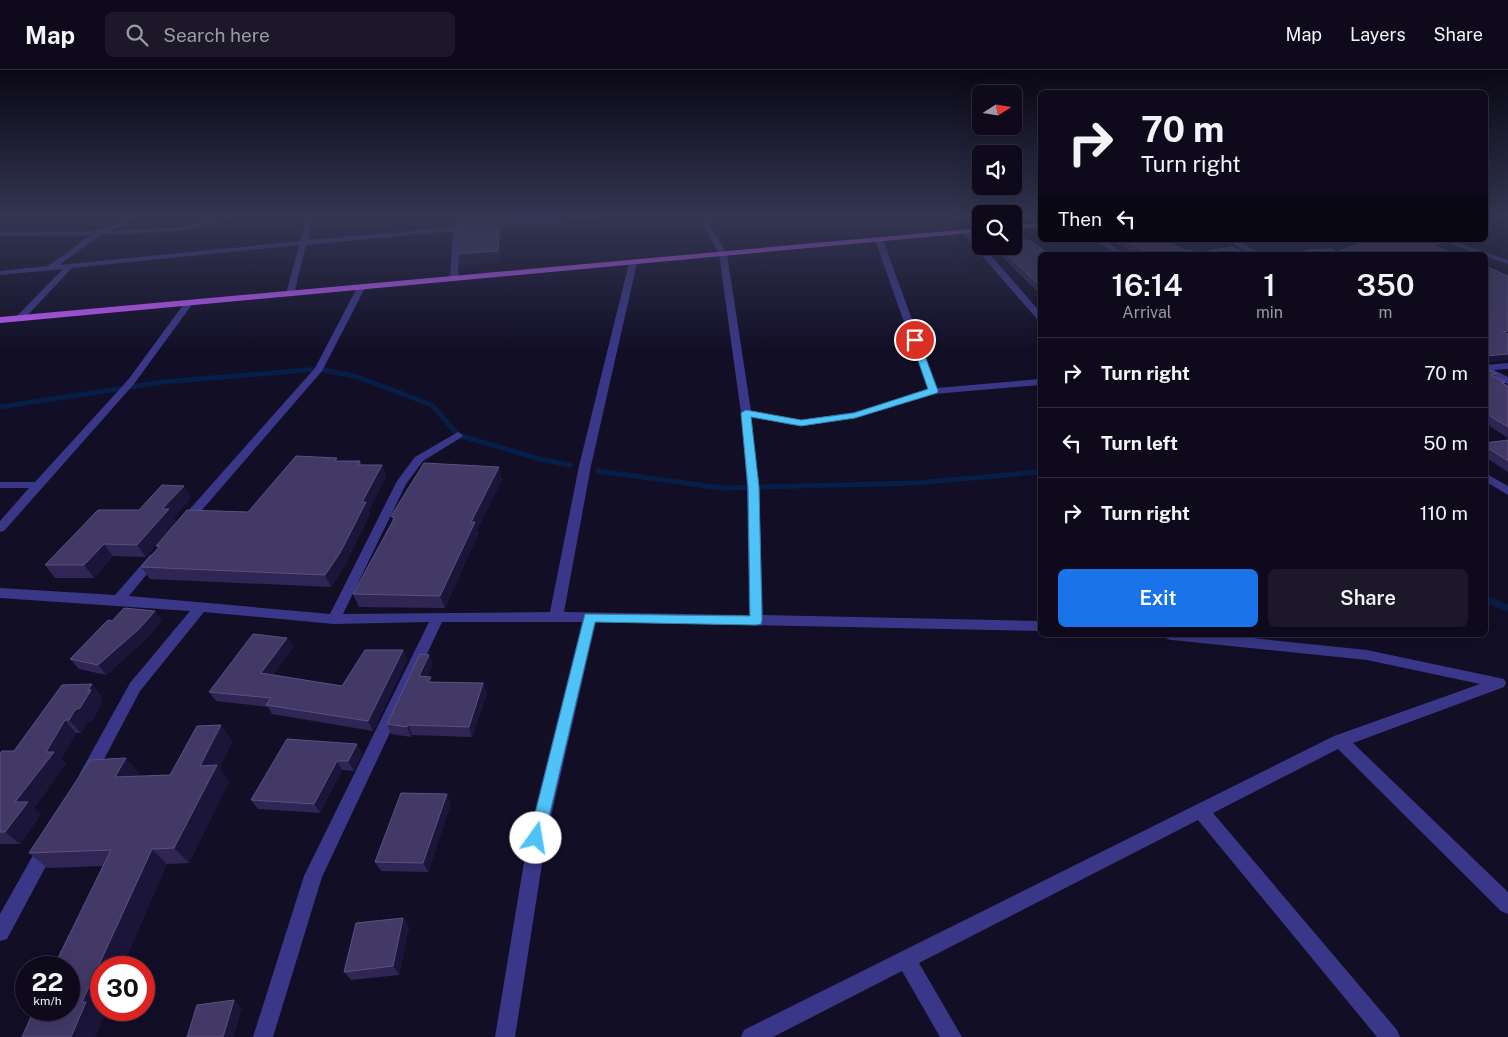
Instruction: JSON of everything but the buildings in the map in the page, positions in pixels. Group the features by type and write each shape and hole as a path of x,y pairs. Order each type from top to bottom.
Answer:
{"main road":[{"path":"0,320 642,262"}],"street":[{"path":"48,268 57,262"},
{"path":"0,273 108,262"},
{"path":"290,294 298,262"},
{"path":"454,279 455,262"},
{"path":"724,262 746,413 753,487 756,620"},
{"path":"887,262 933,391"},
{"path":"992,262 1038,315"},
{"path":"556,617 584,466 633,263"},
{"path":"20,318 70,266"},
{"path":"176,533 319,370 361,288"},
{"path":"0,528 131,382 189,302"},
{"path":"1488,369 1508,366"},
{"path":"1488,371 1508,381"},
{"path":"746,413 801,423 855,415 933,391 1038,382"},
{"path":"334,619 401,483 419,459 458,435"},
{"path":"1488,478 1508,491"},
{"path":"0,484 40,485"},
{"path":"118,600 163,548"},
{"path":"0,593 118,600 334,619 438,616 590,617 1038,626"},
{"path":"79,788 135,687 200,608"},
{"path":"263,1037 313,876 438,616"},
{"path":"505,1037 536,838 590,617"},
{"path":"1192,637 1368,655 1504,682"},
{"path":"751,1037 1340,741 1504,682"},
{"path":"1340,741 1508,905"},
{"path":"1201,811 1390,1037"},
{"path":"0,932 56,830"},
{"path":"906,959 952,1037"}],"waterway":[{"path":"0,407 163,382 319,369 358,377 432,405 458,435 540,459 570,465"},
{"path":"598,471 722,488 915,483 1038,472"},
{"path":"1488,600 1508,608"}],"route":[{"path":"536,838 590,617 756,620 753,487 746,413 801,423 855,415 933,391 915,340"}]}
